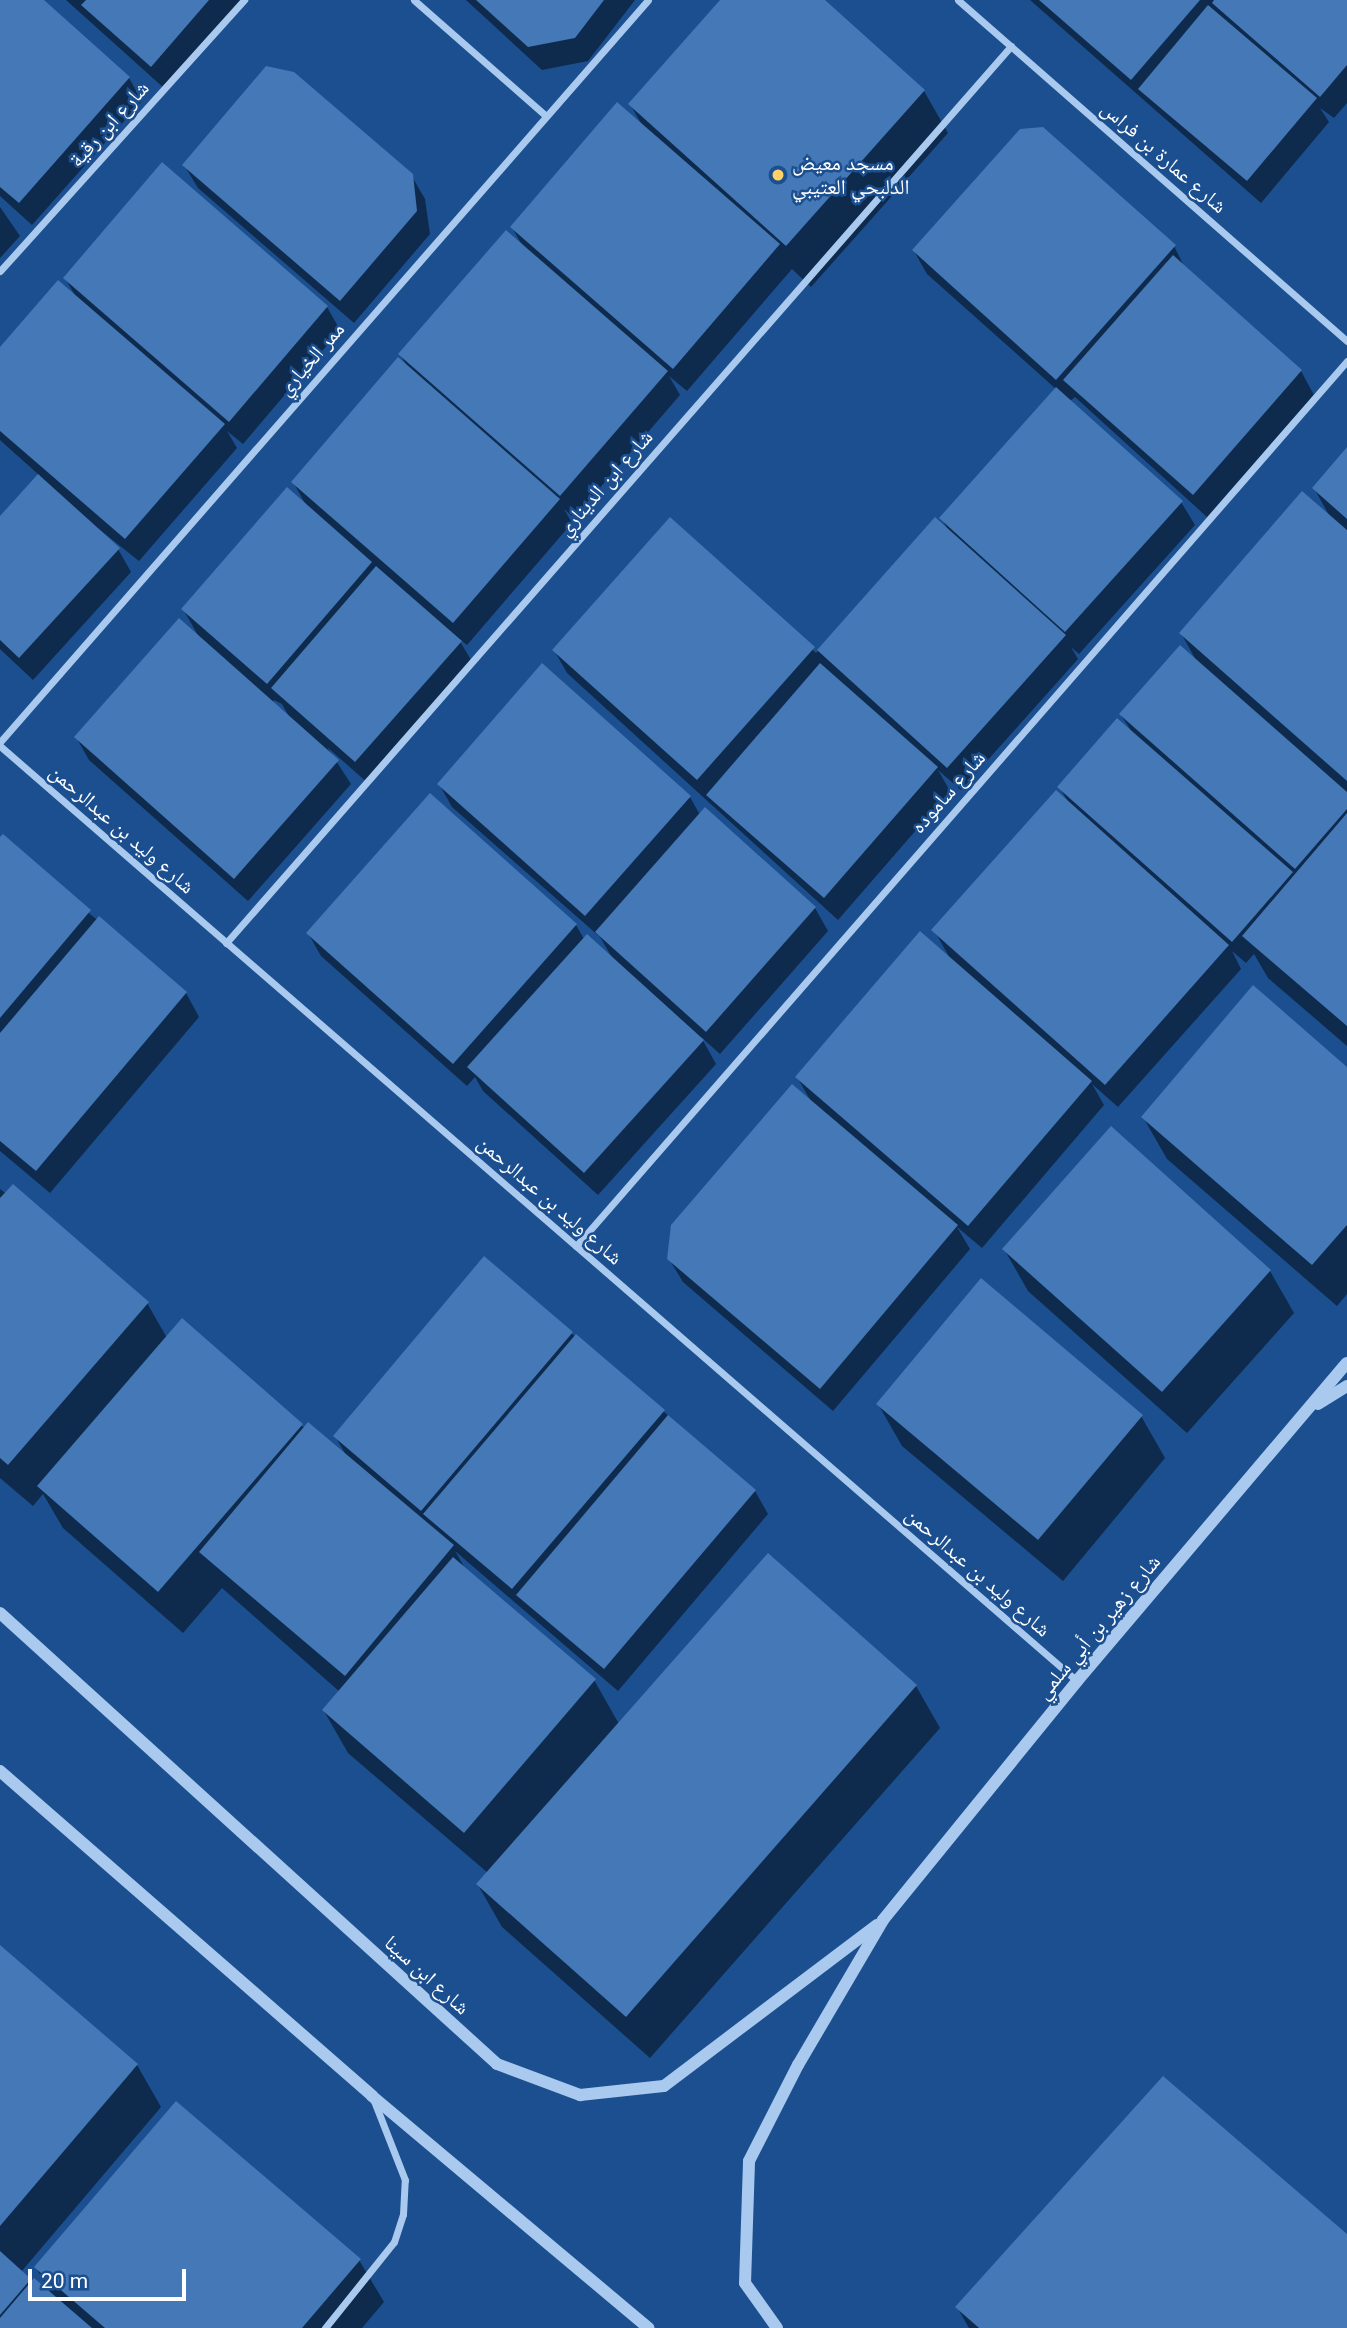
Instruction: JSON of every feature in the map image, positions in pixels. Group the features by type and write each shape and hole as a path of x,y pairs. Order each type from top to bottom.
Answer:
{"street":[{"name":"شارع ابن رقية","path":"0,271 244,0"},
{"path":"414,0 546,116"},
{"name":"ممر الخياري","path":"0,744 648,0"},
{"name":"شارع عمارة بن فراس","path":"958,0 1347,341"},
{"name":"شارع ابن الديناري","path":"226,943 1011,46"},
{"name":"شارع ساموده","path":"576,1246 1347,361"},
{"name":"شارع وليد بن عبدالرحمن","path":"0,744 1077,1681"},
{"name":"شارع زهير بن أبي سلمي","path":"883,1920 1077,1681 1347,1363"},
{"path":"1309,1409 1347,1386"},
{"name":"شارع ابن سينا","path":"0,1613 498,2064 580,2095 664,2086 883,1920"},
{"path":"0,1771 372,2095 648,2328"},
{"path":"777,2328 745,2284 749,2161 798,2066 883,1920"},
{"path":"325,2328 394,2242 402,2214 405,2180 372,2095"}],"building":[{"path":"0,0 44,0 130,77 19,203 0,187"},
{"path":"86,0 209,0 151,67 81,5"},
{"path":"476,0 604,0 575,38 528,47"},
{"name":"مسجد معيض الدلبحي العتيبي","path":"720,0 825,0 925,90 786,246 628,104"},
{"path":"1039,0 1200,0 1131,80"},
{"path":"1214,0 1347,0 1347,65 1320,97 1212,3"},
{"path":"1208,5 1317,98 1247,181 1138,89"},
{"path":"266,66 294,72 413,174 417,211 340,301 182,165"},
{"path":"617,102 780,244 673,369 510,227"},
{"path":"1043,127 1176,245 1056,380 912,250 1020,129"},
{"path":"162,162 328,306 229,422 63,278"},
{"path":"506,230 668,371 560,496 398,354"},
{"path":"1173,255 1302,370 1193,495 1063,380"},
{"path":"58,280 225,424 125,539 0,431 0,347"},
{"path":"398,357 560,499 453,623 291,482"},
{"path":"1056,387 1183,501 1065,632 939,518"},
{"path":"1347,447 1347,519 1312,488"},
{"path":"38,474 120,548 19,658 0,640 0,516"},
{"path":"287,487 372,562 267,684 181,609"},
{"path":"1302,491 1347,530 1347,781 1179,633"},
{"path":"670,517 815,647 697,780 552,650"},
{"path":"935,517 1066,635 947,768 817,650"},
{"path":"376,566 462,641 355,762 271,688"},
{"path":"179,618 339,760 234,879 74,737"},
{"path":"1180,645 1347,792 1347,809 1295,869 1119,714"},
{"path":"542,663 691,796 585,916 437,784"},
{"path":"820,663 938,767 824,898 706,795"},
{"path":"1117,718 1293,872 1232,942 1057,787"},
{"path":"1056,790 1229,945 1105,1085 931,930"},
{"path":"430,793 577,924 453,1064 306,933"},
{"path":"705,807 816,907 706,1032 595,932"},
{"path":"1347,813 1347,1026 1242,936"},
{"path":"3,834 91,910 0,1018 0,837"},
{"path":"99,916 187,992 36,1171 0,1141 0,1033"},
{"path":"920,931 1092,1081 968,1226 795,1077"},
{"path":"587,934 704,1040 584,1173 467,1067"},
{"path":"1253,985 1347,1067 1347,1225 1312,1265 1141,1117"},
{"path":"792,1084 958,1225 820,1389 667,1259 671,1225"},
{"path":"1111,1126 1271,1270 1162,1392 1002,1249"},
{"path":"13,1184 149,1302 8,1465 0,1458 0,1198"},
{"path":"484,1256 573,1332 421,1511 333,1436"},
{"path":"981,1278 1143,1415 1038,1540 876,1404"},
{"path":"182,1318 303,1424 158,1592 37,1486"},
{"path":"576,1334 665,1410 512,1589 423,1514"},
{"path":"668,1415 756,1490 604,1669 516,1595"},
{"path":"308,1422 454,1545 345,1676 199,1552"},
{"path":"768,1553 917,1685 626,2017 476,1884"},
{"path":"453,1557 596,1679 464,1833 322,1710"},
{"path":"0,1945 138,2064 0,2226"},
{"path":"1163,2076 1347,2234 1347,2328 979,2328 955,2307"},
{"path":"176,2101 361,2259 302,2328 105,2328 34,2267"},
{"path":"0,2251 31,2279 0,2315"},
{"path":"34,2278 92,2328 0,2328 0,2318"}],"place":[{"name":"مسجد معيض الدلبحي العتيبي","path":"778,175"}]}
